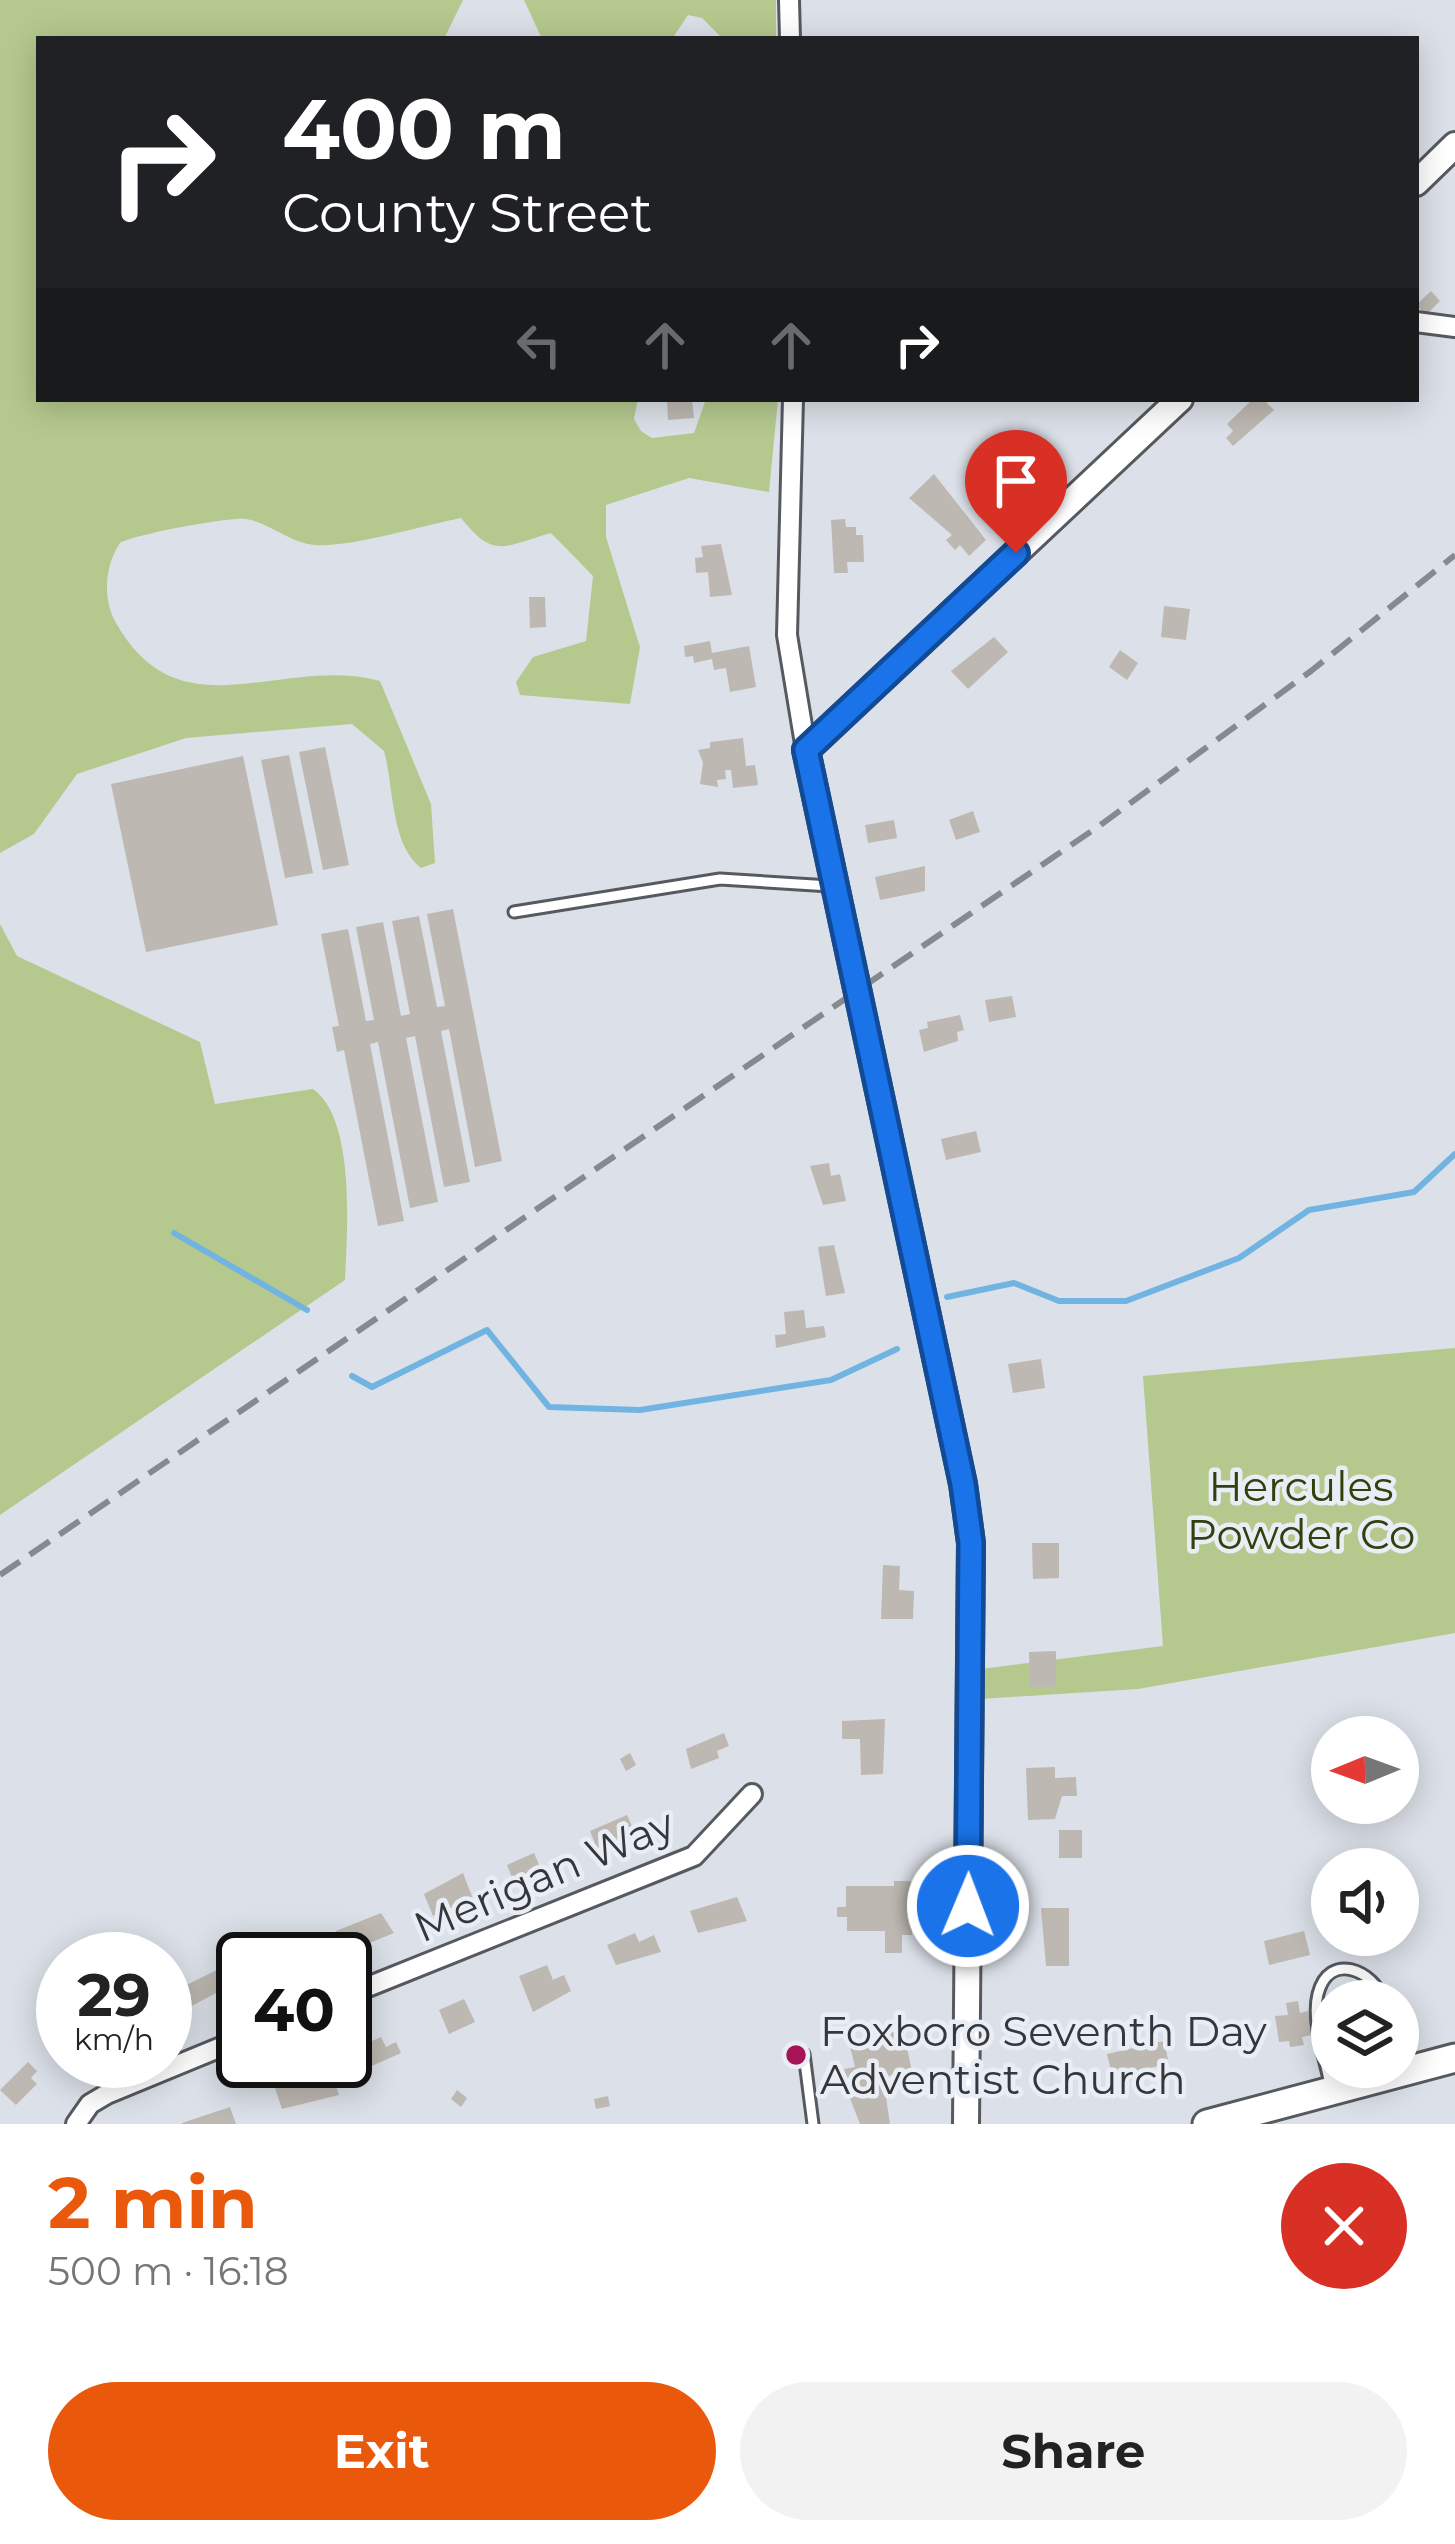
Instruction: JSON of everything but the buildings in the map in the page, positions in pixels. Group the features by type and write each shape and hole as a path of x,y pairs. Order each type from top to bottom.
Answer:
{"main road":[{"path":"1419,2066 1455,2058"},
{"path":"1207,2124 1341,2088"}],"street":[{"path":"789,0 790,36"},
{"path":"1419,180 1455,145"},
{"path":"1419,322 1455,328"},
{"path":"793,402 788,635 806,750 963,1484 971,1543 966,2124"},
{"path":"806,750 1177,402"},
{"name":"Merigan Way","path":"372,1985 694,1856 752,1794"},
{"path":"76,2124 90,2104 107,2094 216,2049"}],"lane":[{"path":"514,912 720,880 836,886"},
{"path":"1324,1980 1332,1971 1348,1967 1370,1980"},
{"path":"804,2054 813,2124"}],"green space":[{"path":"0,0 463,0 445,36 36,36 36,402 637,402 634,419 652,438 694,433 705,402 778,402 769,492 689,478 606,505 606,537 640,647 630,704 520,695 516,682 533,657 586,641 593,576 551,533 500,546 482,540 461,518 367,540 315,545 255,521 237,519 120,543 107,582 112,614 142,657 171,676 202,684 235,685 343,675 380,681 431,804 435,863 421,868 411,858 398,830 384,751 352,724 186,738 77,774 34,834 0,853"},
{"path":"524,0 776,0 776,36 720,36 702,18 688,15 674,36 541,36"},
{"path":"0,924 17,956 200,1042 215,1104 313,1089 327,1104 336,1125 347,1206 345,1280 0,1515"},
{"name":"Hercules Powder Co","path":"1455,1348 1455,1633 1138,1689 980,1699 981,1669 1163,1646 1143,1376"}],"waterway":[{"path":"947,1297 1014,1283 1059,1301 1126,1301 1239,1258 1309,1210 1414,1192 1455,1154"},
{"path":"174,1233 307,1310"},
{"path":"352,1376 372,1387 487,1330 549,1407 640,1410 831,1380 897,1349"}],"railway":[{"path":"0,1575 1099,826 1311,671 1455,555"}],"place":[{"name":"Foxboro Seventh Day Adventist Church","path":"796,2055"}],"route":[{"path":"968,1906 971,1543 963,1484 806,750 1016,553"}]}
